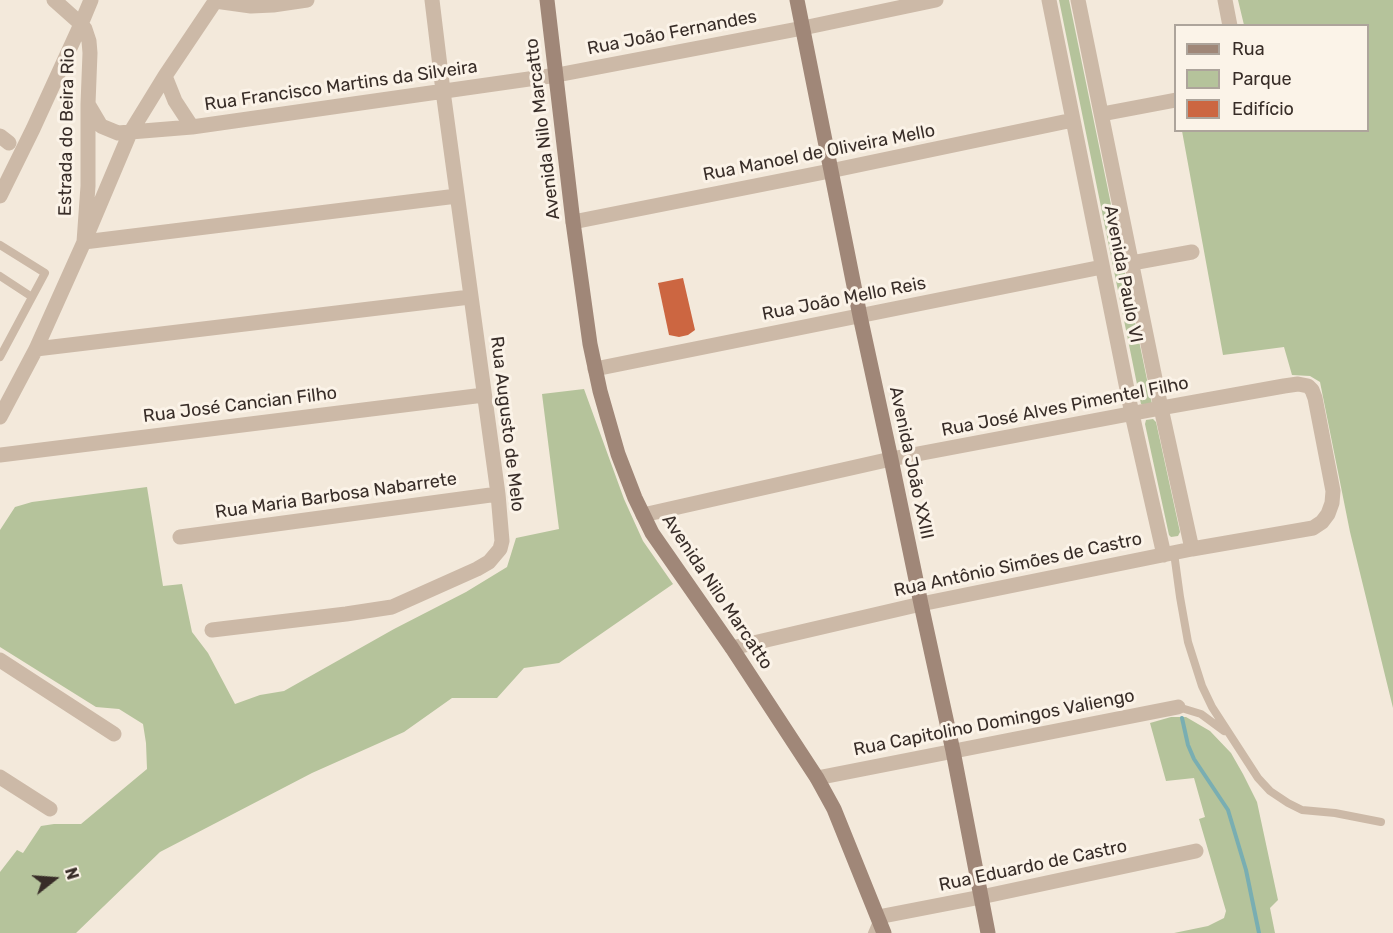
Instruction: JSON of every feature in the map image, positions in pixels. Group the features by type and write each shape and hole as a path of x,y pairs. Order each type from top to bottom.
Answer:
{"street":[{"path":"54,0 81,24"},
{"path":"0,196 91,0"},
{"path":"0,417 5,397 36,349 130,133 216,1 251,6 307,0"},
{"name":"Rua Augusto de Melo","path":"212,630 392,607 477,569 489,562 500,549 502,541 498,494 442,92 432,0"},
{"name":"Avenida Nilo Marcatto","path":"548,0 573,222 590,344 618,454 652,533 732,648 817,778 834,809 884,933"},
{"name":"Avenida João XXIII","path":"797,0 860,316 953,751 988,933"},
{"name":"Rua João Fernandes","path":"556,75 936,0"},
{"name":"Avenida Paulo VI","path":"1049,0 1132,414 1169,554"},
{"name":"Avenida Paulo VI","path":"1078,0 1192,549"},
{"path":"1225,0 1230,24"},
{"name":"Estrada do Beira Rio","path":"81,24 87,34 90,53 88,186 84,242"},
{"name":"Rua Francisco Martins da Silveira","path":"101,126 118,133 192,127 556,75"},
{"path":"165,76 175,101 192,127"},
{"path":"1102,114 1174,100"},
{"path":"88,104 101,126 88,138"},
{"name":"Rua Manoel de Oliveira Mello","path":"573,222 1073,120"},
{"path":"84,242 457,196"},
{"path":"1132,263 1192,252"},
{"name":"Rua João Mello Reis","path":"595,369 1102,267"},
{"path":"36,349 470,297"},
{"name":"Rua José Alves Pimentel Filho","path":"643,515 891,459 1298,384 1308,386 1315,398 1333,491 1328,514 1322,522 1312,528"},
{"name":"Rua José Cancian Filho","path":"0,455 484,395"},
{"name":"Rua Maria Barbosa Nabarrete","path":"180,537 498,494"},
{"name":"Rua Antônio Simões de Castro","path":"732,648 921,604 1192,549 1312,528"},
{"path":"0,660 114,734"},
{"name":"Rua Capitolino Domingos Valiengo","path":"817,778 1178,707"},
{"path":"0,777 50,810"},
{"name":"Rua Eduardo de Castro","path":"878,917 1196,851"}],"lane":[{"path":"0,245 45,273 0,357"},
{"path":"0,276 32,297"},
{"path":"1169,554 1194,663 1207,697 1258,778 1270,791 1302,810 1335,813 1381,822"},
{"path":"1178,707 1202,714 1230,735"},
{"path":"872,933 878,917"}],"green space":[{"path":"1059,0 1069,0 1152,404 1141,404"},
{"path":"1238,0 1393,0 1393,708 1350,532 1320,382 1310,376 1292,375 1284,347 1223,355 1182,132 1369,132 1369,24 1244,24"},
{"path":"584,389 624,499 643,541 673,584 559,663 524,668 497,698 452,698 404,732 312,773 160,852 76,933 0,933 0,872 17,850 23,853 41,826 81,824 147,769 143,724 119,709 96,707 0,647 0,530 15,507 32,502 147,487 163,586 182,584 192,632 208,653 235,704 260,695 284,691 394,629 466,592 507,567 516,538 559,529 542,394"},
{"path":"1153,419 1156,422 1180,532 1178,536 1169,535 1145,424 1146,420"},
{"path":"1171,717 1186,717 1210,731 1231,753 1257,802 1278,900 1270,908 1275,933 1174,933 1208,926 1224,918 1226,911 1199,819 1205,817 1194,778 1166,781 1150,723"}],"building":[{"path":"683,278 695,330 679,337 669,335 658,283"}],"waterway":[{"path":"1182,718 1188,745 1194,759 1228,810 1246,870 1259,933"}]}
